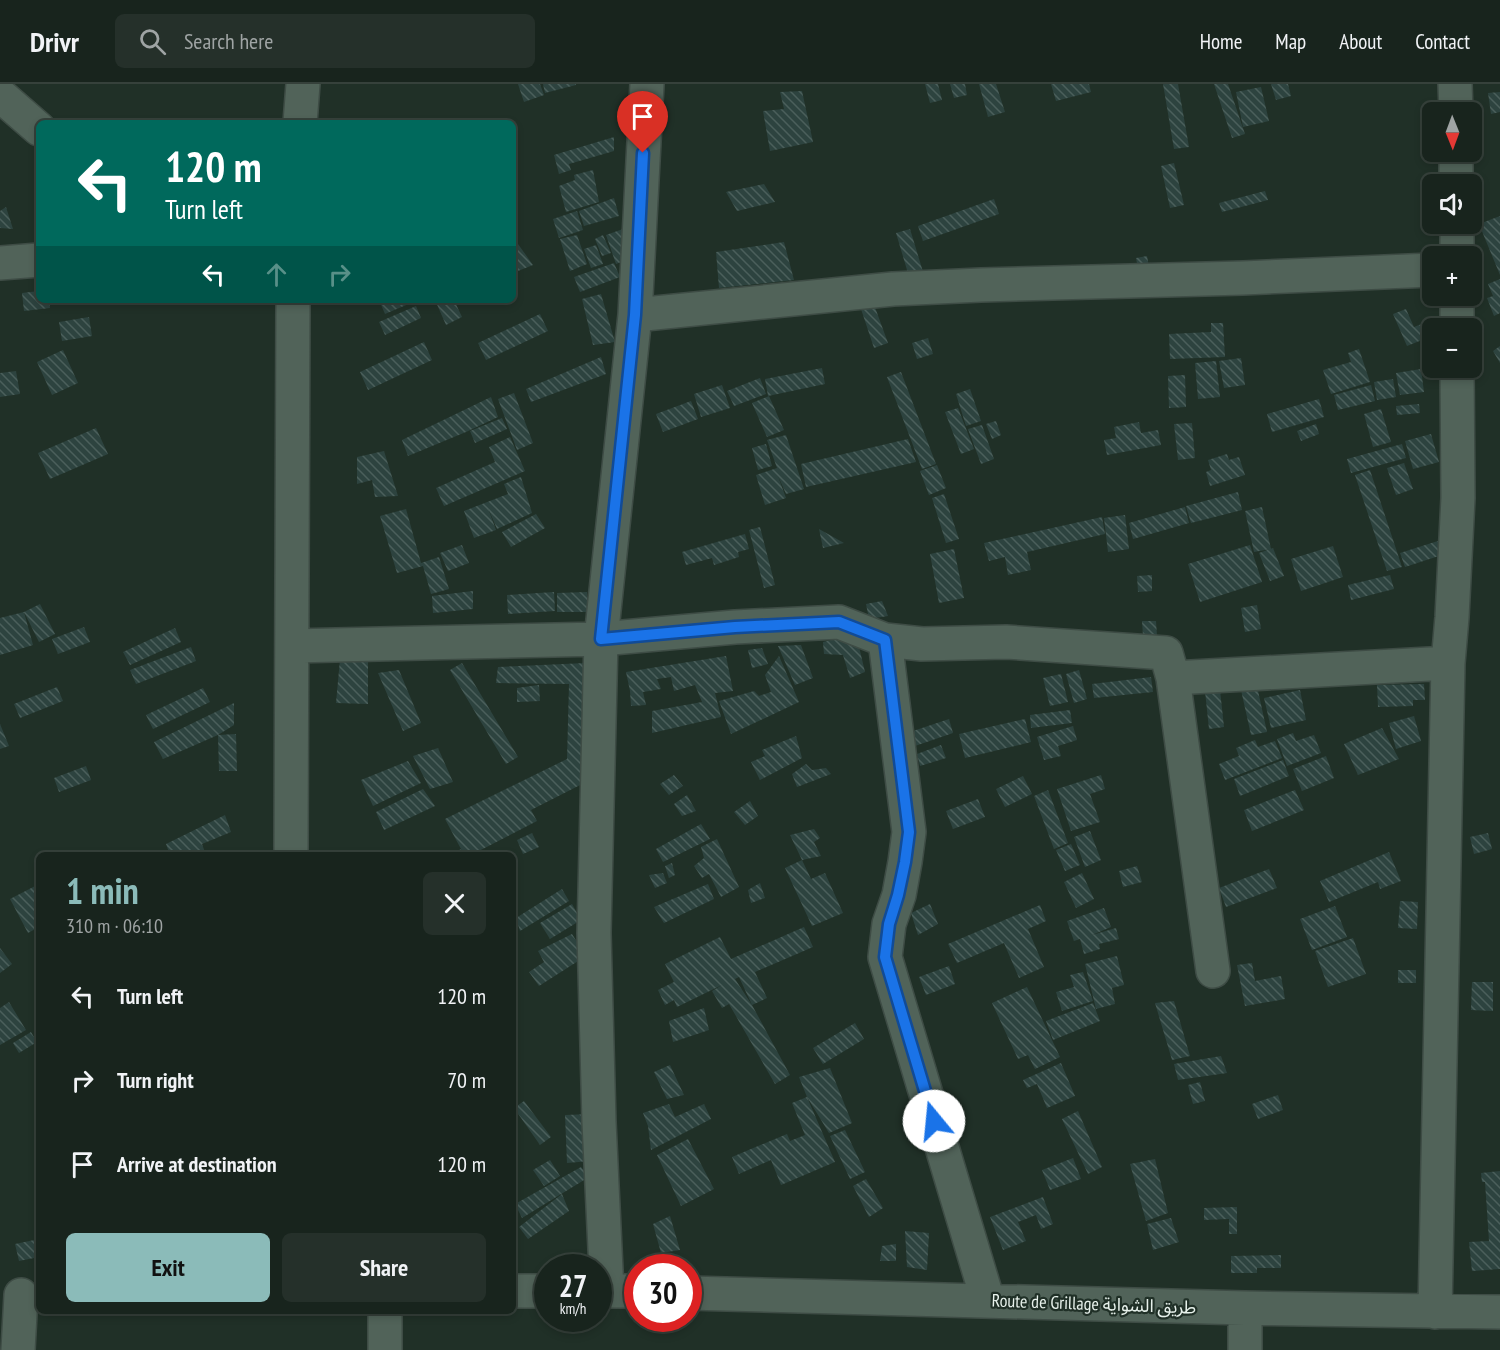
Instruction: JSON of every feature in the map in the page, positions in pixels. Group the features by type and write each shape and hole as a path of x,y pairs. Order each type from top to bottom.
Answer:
{"street":[{"path":"300,120 303,84"},
{"path":"614,1291 599,1122 594,933 601,639 635,315 647,84"},
{"path":"1455,84 1456,102"},
{"path":"0,95 36,126"},
{"path":"0,263 36,260"},
{"path":"635,315 893,289 1232,279 1422,270"},
{"path":"291,852 293,303"},
{"path":"1435,1312 1448,663 1458,498 1457,378"},
{"path":"292,646 601,639 735,627 839,622 885,640 922,644 1006,642 1166,653 1173,678 1213,971"},
{"path":"885,640 909,832 898,895 889,924 885,957 988,1301"},
{"path":"1173,678 1448,663"},
{"path":"516,1292 534,1291"},
{"name":"Route de Grillage طريق الشواية","path":"702,1293 1245,1308 1500,1312"},
{"path":"18,1350 20,1295"},
{"path":"1245,1308 1245,1350"},
{"path":"385,1314 385,1350"}],"building":[{"path":"518,84 540,84 544,95 524,102"},
{"path":"543,84 576,84 576,85 545,93"},
{"path":"925,84 938,84 942,100 930,103"},
{"path":"950,84 965,84 967,95 954,98"},
{"path":"979,84 996,84 1005,112 988,117"},
{"path":"1051,84 1089,84 1091,92 1056,101"},
{"path":"1163,84 1178,84 1189,147 1174,149"},
{"path":"1214,84 1228,84 1245,134 1232,138"},
{"path":"1271,84 1288,84 1291,96 1276,100"},
{"path":"1261,87 1269,121 1243,127 1236,92"},
{"path":"802,91 813,142 770,151 763,111 784,109 780,92"},
{"path":"1500,92 1500,112 1491,114 1488,93"},
{"path":"614,137 614,151 569,164 571,170 559,174 554,155"},
{"path":"1174,163 1184,205 1170,208 1161,166"},
{"path":"593,170 599,202 566,212 559,186 575,180 574,175"},
{"path":"764,184 775,202 737,211 726,192"},
{"path":"1265,191 1268,200 1222,212 1219,203"},
{"path":"614,198 619,216 584,226 579,211"},
{"path":"994,199 999,214 923,241 918,226"},
{"path":"6,207 13,229 0,228 0,211"},
{"path":"577,211 583,230 559,238 553,219"},
{"path":"1500,216 1500,275 1482,231 1482,223"},
{"path":"623,229 632,258 616,264 606,235"},
{"path":"910,229 924,275 910,280 896,233"},
{"path":"577,235 587,264 570,271 560,239"},
{"path":"603,235 611,253 602,256 595,239"},
{"path":"784,242 794,280 719,288 716,252"},
{"path":"518,244 533,265 516,272 516,245"},
{"path":"596,245 603,264 591,268 584,249"},
{"path":"1147,256 1149,267 1138,269 1136,258"},
{"path":"614,263 620,277 580,292 574,277"},
{"path":"1500,279 1500,313 1494,316 1487,298 1493,296 1488,284"},
{"path":"36,291 36,303 49,303 50,308 24,311 22,293"},
{"path":"601,294 615,342 593,345 582,299"},
{"path":"872,299 888,343 874,348 859,303"},
{"path":"380,303 411,303 385,314"},
{"path":"436,303 455,303 462,317 446,325"},
{"path":"416,306 421,318 385,335 379,322"},
{"path":"1406,309 1414,327 1422,324 1422,340 1407,346 1393,314"},
{"path":"540,314 548,331 486,360 478,343"},
{"path":"89,317 92,336 62,341 59,322"},
{"path":"1211,323 1223,323 1225,357 1170,359 1169,334 1211,332"},
{"path":"928,338 933,354 917,359 912,343"},
{"path":"424,342 432,360 368,390 360,372"},
{"path":"1500,346 1500,363 1493,351"},
{"path":"1359,349 1370,382 1331,394 1323,370 1351,362 1348,353"},
{"path":"63,350 78,383 52,395 37,362"},
{"path":"601,357 606,374 531,402 526,389"},
{"path":"1241,358 1245,385 1224,388 1219,361"},
{"path":"1216,361 1220,397 1198,399 1195,363"},
{"path":"822,368 825,384 768,396 765,379"},
{"path":"1421,369 1424,392 1400,395 1396,373"},
{"path":"16,371 20,394 0,397 0,373"},
{"path":"901,372 936,464 922,469 887,377"},
{"path":"1185,375 1186,407 1169,408 1168,376"},
{"path":"760,378 766,394 734,406 727,391"},
{"path":"1393,379 1396,397 1377,400 1374,382"},
{"path":"722,385 730,408 701,417 694,394"},
{"path":"1371,385 1375,401 1338,410 1334,395"},
{"path":"970,389 981,421 966,426 956,394"},
{"path":"514,393 533,443 517,450 498,399"},
{"path":"769,396 784,430 767,437 752,403"},
{"path":"491,397 498,417 408,456 402,440"},
{"path":"1319,399 1324,417 1272,432 1267,414"},
{"path":"691,401 698,419 663,432 656,414"},
{"path":"1419,404 1420,413 1397,415 1396,406"},
{"path":"958,408 974,449 961,454 945,412"},
{"path":"1381,409 1391,442 1373,447 1364,414"},
{"path":"502,418 507,429 475,443 470,431"},
{"path":"996,421 1001,435 992,439 986,424"},
{"path":"1139,422 1141,433 1158,430 1161,445 1107,455 1104,440 1116,438 1114,427"},
{"path":"1192,423 1195,458 1178,460 1174,424"},
{"path":"1316,424 1319,434 1301,441 1297,431"},
{"path":"982,425 994,459 981,464 968,429"},
{"path":"96,428 108,454 50,479 38,453"},
{"path":"1431,434 1439,462 1413,469 1405,441"},
{"path":"786,435 804,489 786,494 778,476 786,498 765,505 756,475 777,468 767,440"},
{"path":"510,437 525,471 444,506 436,488 495,462 489,447"},
{"path":"908,439 916,462 806,487 801,464"},
{"path":"766,444 772,466 758,470 752,448"},
{"path":"1402,444 1406,458 1351,473 1347,459"},
{"path":"384,451 398,496 375,497 372,480 357,484 357,457"},
{"path":"1227,454 1229,460 1239,457 1245,475 1210,486 1206,472 1211,470 1208,460"},
{"path":"1404,463 1413,489 1396,495 1387,468"},
{"path":"937,465 946,488 929,495 920,471"},
{"path":"1370,470 1402,567 1387,571 1355,475"},
{"path":"521,477 532,513 497,529 488,508 496,530 474,538 464,511 508,494 504,484"},
{"path":"1238,492 1242,510 1191,523 1186,506"},
{"path":"944,494 959,539 946,543 932,498"},
{"path":"1185,507 1189,523 1133,539 1129,523"},
{"path":"1262,507 1271,549 1254,552 1245,511"},
{"path":"406,509 421,563 439,557 449,589 431,594 423,566 397,573 380,516"},
{"path":"536,514 545,528 511,547 502,532"},
{"path":"1125,515 1129,549 1108,552 1104,518"},
{"path":"1102,517 1105,534 1027,552 1031,570 1008,575 1005,557 989,561 984,543"},
{"path":"760,527 775,585 764,588 749,530"},
{"path":"819,529 844,543 823,548"},
{"path":"745,534 749,549 738,552 739,557 714,565 712,558 686,565 682,552"},
{"path":"1441,540 1445,554 1405,567 1400,553"},
{"path":"462,545 469,563 448,571 440,553"},
{"path":"1250,545 1262,582 1200,602 1188,564"},
{"path":"1333,546 1343,577 1301,591 1291,559"},
{"path":"1273,548 1284,576 1270,581 1259,553"},
{"path":"954,549 964,598 939,603 930,554"},
{"path":"1152,575 1152,591 1138,592 1137,576"},
{"path":"1390,575 1394,589 1351,600 1348,585"},
{"path":"473,591 473,609 433,613 432,596"},
{"path":"554,592 555,611 508,614 507,595"},
{"path":"587,592 588,612 557,612 557,593"},
{"path":"882,601 888,616 869,619 866,604"},
{"path":"40,604 55,634 39,642 24,612"},
{"path":"1257,605 1261,629 1245,632 1241,608"},
{"path":"24,612 33,645 0,655 0,618"},
{"path":"1142,621 1156,621 1157,636 1143,636"},
{"path":"84,627 90,642 58,654 52,639"},
{"path":"175,628 181,642 130,665 123,652"},
{"path":"856,634 865,672 850,678 843,655 824,654 823,642"},
{"path":"801,645 813,678 795,685 778,646"},
{"path":"191,647 196,661 136,684 130,670"},
{"path":"762,648 768,664 752,668 748,650"},
{"path":"726,656 733,691 715,693 721,717 652,733 652,711 702,702 695,685 674,691 671,677 657,679 661,689 643,692 646,705 631,706 626,672"},
{"path":"779,656 799,702 731,734 719,701 754,691 759,696 771,692 765,675"},
{"path":"340,659 368,660 368,704 336,703"},
{"path":"462,663 518,757 506,764 450,670"},
{"path":"586,663 584,666 584,751 586,782 531,810 537,821 477,852 462,852 445,819 567,759 569,684 496,683 498,667"},
{"path":"399,670 421,723 403,731 378,673"},
{"path":"1079,670 1087,699 1074,703 1066,674"},
{"path":"1061,674 1068,702 1050,706 1043,678"},
{"path":"1151,677 1153,692 1094,698 1092,684"},
{"path":"1424,684 1425,700 1413,700 1413,706 1378,707 1377,685"},
{"path":"539,685 540,701 517,702 517,688"},
{"path":"1257,686 1267,732 1251,735 1241,690"},
{"path":"57,687 63,701 20,718 14,704"},
{"path":"203,688 210,702 153,729 146,715"},
{"path":"1220,690 1224,727 1209,729 1205,691"},
{"path":"1300,690 1306,720 1271,728 1264,698"},
{"path":"234,703 234,725 218,735 163,759 154,742"},
{"path":"1070,710 1072,723 1031,728 1030,715"},
{"path":"1414,716 1421,741 1396,749 1389,723"},
{"path":"949,719 953,733 915,746 910,732"},
{"path":"1025,719 1031,742 965,758 959,734"},
{"path":"0,724 9,746 0,749"},
{"path":"1073,726 1077,740 1058,746 1061,756 1044,760 1037,737"},
{"path":"1382,728 1399,759 1358,775 1344,744"},
{"path":"1293,733 1296,741 1314,735 1321,753 1287,766 1277,739"},
{"path":"236,734 237,771 219,771 218,735"},
{"path":"796,736 802,758 760,780 751,762 765,756 762,750"},
{"path":"1255,740 1258,747 1275,741 1282,758 1225,780 1219,764 1239,756 1236,748"},
{"path":"941,745 946,758 920,766 917,754"},
{"path":"438,748 453,782 430,789 413,756"},
{"path":"1326,756 1334,778 1302,791 1293,769"},
{"path":"1283,760 1289,776 1240,796 1234,779"},
{"path":"408,761 421,783 373,806 361,780"},
{"path":"806,764 812,770 826,768 831,774 797,787 792,774"},
{"path":"86,766 91,780 59,792 54,778"},
{"path":"674,775 683,786 669,795 660,784"},
{"path":"1101,775 1105,789 1090,794 1100,822 1071,831 1057,789"},
{"path":"1023,776 1032,794 1005,807 996,789"},
{"path":"423,789 435,806 384,830 376,812"},
{"path":"1048,790 1068,843 1054,849 1034,796"},
{"path":"1295,790 1304,810 1252,831 1244,810"},
{"path":"687,795 696,811 682,816 674,804"},
{"path":"978,799 985,817 953,829 946,811"},
{"path":"750,801 758,816 745,825 734,812"},
{"path":"225,815 231,832 202,844 205,852 169,852 166,844"},
{"path":"701,824 710,839 663,862 656,849"},
{"path":"814,829 820,838 814,842 821,856 802,860 790,835"},
{"path":"1090,831 1101,860 1085,867 1074,837"},
{"path":"532,833 539,847 523,854 517,840"},
{"path":"1488,833 1492,849 1474,854 1470,837"},
{"path":"717,839 739,887 721,897 709,874 702,878 694,866 704,858 701,847"},
{"path":"1071,844 1080,865 1065,871 1056,850"},
{"path":"1389,852 1401,881 1380,889 1378,882 1329,902 1320,881"},
{"path":"802,860 811,879 825,873 843,913 812,926 785,868"},
{"path":"672,863 675,875 669,878 665,866"},
{"path":"1137,866 1142,882 1123,887 1119,871"},
{"path":"1269,869 1277,888 1226,907 1219,888"},
{"path":"663,873 667,883 655,888 649,875"},
{"path":"1082,873 1094,899 1076,908 1064,882"},
{"path":"760,883 765,898 751,903 748,890"},
{"path":"708,884 714,899 664,923 654,907"},
{"path":"36,886 36,929 28,933 10,899"},
{"path":"562,889 569,901 520,931 516,918"},
{"path":"1400,901 1418,902 1417,929 1398,928"},
{"path":"572,904 581,920 550,939 540,923"},
{"path":"930,904 938,924 918,935 911,913"},
{"path":"1040,905 1046,921 1028,929 1044,967 1019,978 1004,943 957,963 948,944"},
{"path":"1335,906 1347,937 1312,950 1300,919"},
{"path":"1104,908 1111,927 1092,935 1116,928 1119,939 1099,944 1100,949 1084,954 1080,939 1074,941 1067,921"},
{"path":"804,927 813,947 755,972 767,998 752,1005 790,1075 775,1084 729,1004 722,1008 712,991 722,985 677,1007 674,1000 665,1005 658,990 674,982 665,964 720,937 731,959","holes":["739,977 752,1005 735,979"]},
{"path":"572,934 586,956 539,986 529,972 544,962 538,951"},
{"path":"1353,938 1366,974 1328,987 1315,951"},
{"path":"0,948 12,964 0,973"},
{"path":"1117,956 1124,985 1112,988 1115,1004 1096,1009 1085,964"},
{"path":"1252,963 1255,981 1281,976 1285,999 1245,1006 1237,965"},
{"path":"949,966 955,984 926,995 919,977"},
{"path":"1398,970 1416,970 1416,983 1398,983"},
{"path":"1083,972 1093,1001 1062,1011 1056,992 1074,987 1070,975"},
{"path":"1472,982 1493,982 1493,1011 1471,1010"},
{"path":"1027,987 1060,1057 1035,1069 1028,1055 1018,1059 992,1003"},
{"path":"1174,1001 1190,1056 1172,1060 1155,1003"},
{"path":"9,1002 26,1030 0,1045 0,1008"},
{"path":"1093,1003 1100,1021 1053,1040 1046,1021"},
{"path":"704,1008 709,1030 673,1042 669,1021"},
{"path":"855,1023 864,1039 823,1064 813,1048"},
{"path":"31,1032 36,1040 36,1043 19,1053 13,1043"},
{"path":"1221,1056 1227,1073 1178,1080 1174,1064"},
{"path":"1061,1063 1075,1096 1047,1108 1037,1084 1027,1088 1023,1080"},
{"path":"670,1065 684,1095 667,1099 654,1072"},
{"path":"830,1068 852,1123 829,1133 807,1097 799,1077"},
{"path":"1200,1082 1205,1101 1193,1104 1188,1085"},
{"path":"1278,1095 1283,1110 1258,1119 1252,1104"},
{"path":"807,1097 835,1162 781,1185 771,1160 739,1174 732,1157 787,1134 790,1141 805,1135 792,1103"},
{"path":"524,1101 551,1137 540,1145 516,1111 516,1107"},
{"path":"669,1104 675,1117 704,1104 711,1119 651,1150 648,1126 643,1113"},
{"path":"1078,1111 1102,1167 1088,1174 1062,1119"},
{"path":"590,1114 590,1161 567,1163 565,1115"},
{"path":"845,1130 865,1172 850,1179 830,1136"},
{"path":"688,1139 714,1189 681,1206 657,1155"},
{"path":"1073,1158 1081,1179 1050,1190 1042,1170"},
{"path":"1155,1159 1168,1213 1146,1221 1130,1164"},
{"path":"550,1160 560,1176 544,1186 533,1170"},
{"path":"581,1167 589,1177 522,1218 516,1203"},
{"path":"1500,1171 1500,1269 1472,1271 1469,1242 1489,1241 1485,1182 1482,1182 1481,1173"},
{"path":"866,1179 883,1208 869,1217 853,1186"},
{"path":"562,1194 569,1211 528,1239 519,1227"},
{"path":"1043,1197 1053,1224 1041,1229 1036,1215 1018,1222 1026,1241 1003,1250 990,1217"},
{"path":"1237,1207 1237,1234 1229,1234 1229,1219 1204,1220 1204,1208"},
{"path":"670,1216 680,1250 661,1253 653,1224"},
{"path":"1171,1218 1179,1242 1153,1250 1147,1224"},
{"path":"905,1231 929,1233 927,1270 907,1267"},
{"path":"36,1240 36,1258 19,1261 15,1244"},
{"path":"896,1244 896,1261 880,1261 882,1246"},
{"path":"1281,1255 1281,1268 1257,1268 1257,1273 1231,1273 1231,1256"}],"route":[{"path":"643,153 635,315 601,639 735,627 839,622 885,640 909,832 898,895 889,924 885,957 934,1121"}]}
